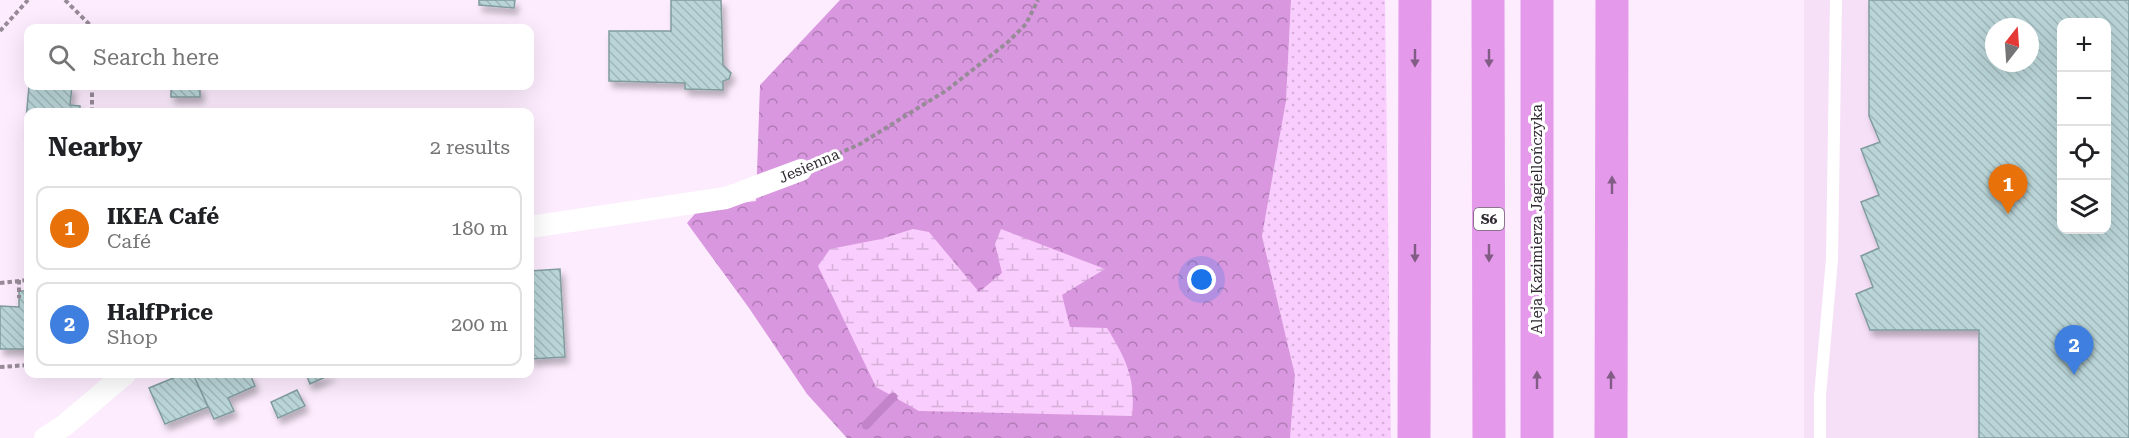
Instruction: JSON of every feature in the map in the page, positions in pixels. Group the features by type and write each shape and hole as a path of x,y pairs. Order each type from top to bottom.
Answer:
{"highway":[{"path":"1414,438 1415,0"},
{"name":"S6","path":"1488,0 1489,438"},
{"name":"Aleja Kazimierza Jagiellończyka","path":"1537,0 1537,438"},
{"path":"1611,438 1612,0"}],"street":[{"name":"Jesienna","path":"534,226 726,198 801,170"},
{"path":"45,438 65,425 120,378"}],"lane":[{"path":"1820,438 1820,396 1832,260 1836,0"}],"path":[{"path":"0,31 28,0"},
{"path":"65,0 89,24"},
{"name":"Jesienna","path":"801,170 860,144 947,90 1008,42 1026,24 1038,0"},
{"path":"92,90 92,108"},
{"path":"19,280 19,298"},
{"path":"0,283 24,280"},
{"path":"0,367 24,365"}],"shaded area":[{"path":"1804,0 2129,0 2129,438 1804,438"}],"green space":[{"path":"840,0 1291,0 1286,101 1262,236 1295,375 1290,438 847,438 807,394 749,308 687,223 700,208 756,201 760,85"},
{"path":"1291,0 1385,0 1391,438 1290,438 1295,375 1262,236 1286,101"},
{"path":"913,229 929,232 979,292 1002,273 995,244 1001,229 1105,269 1062,295 1070,327 1107,328 1114,339 1131,380 1132,416 919,411 876,387 818,266 830,249 881,239"}],"building":[{"path":"479,0 515,0 514,8 479,5"},
{"path":"671,0 721,0 723,65 731,73 729,79 723,81 723,90 685,89 685,83 609,81 609,31 671,31"},
{"path":"1869,0 2129,0 2129,438 1979,438 1979,330 1870,330 1856,294 1873,287 1861,256 1879,248 1861,202 1879,195 1861,149 1880,142 1869,116"},
{"path":"29,90 72,90 70,105 80,106 80,108 27,108"},
{"path":"171,90 200,90 200,97 171,97"},
{"path":"560,269 565,357 534,359 534,271"},
{"path":"19,291 24,291 24,349 0,349 0,306 19,307"},
{"path":"173,378 195,378 208,407 165,424 149,388"},
{"path":"195,378 252,378 255,386 228,398 234,411 214,419"},
{"path":"308,378 323,378 310,384"},
{"path":"297,390 305,406 278,418 271,402"}],"waterway":[{"path":"866,425 893,397"}],"place":[{"name":"IKEA Café","path":"2008,214"},
{"name":"HalfPrice","path":"2074,375"}]}
